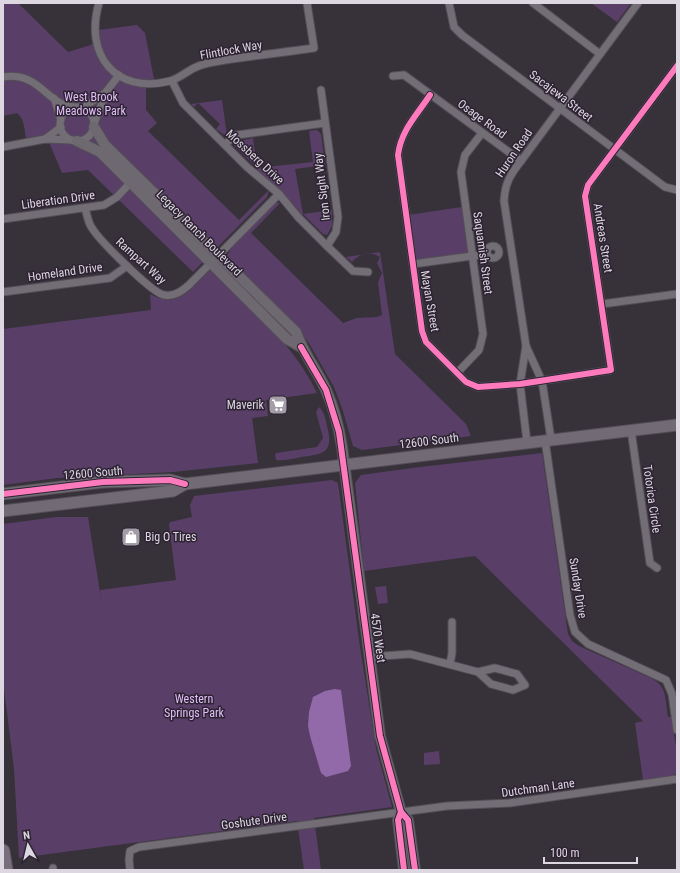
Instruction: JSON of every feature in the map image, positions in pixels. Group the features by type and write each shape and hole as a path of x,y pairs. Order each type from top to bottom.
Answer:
{"highway":[{"path":"3,851 6,870"}],"main road":[{"name":"12600 South","path":"3,494 102,482 170,480 185,484 677,425"},
{"name":"12600 South","path":"3,511 173,491 185,484"}],"street":[{"name":"Flintlock Way","path":"99,3 94,26 98,50 105,62 119,75 135,83 145,85 172,81 194,68 213,62 314,48 307,3"},
{"name":"Sacajewa Street","path":"449,3 454,27 457,31 559,109 665,187 677,190"},
{"path":"533,3 600,54"},
{"name":"Huron Road","path":"548,440 542,380 526,346 504,201 504,188 510,176 638,3"},
{"name":"Andreas Street","path":"611,370 585,196 588,186 614,149 677,66"},
{"path":"3,147 45,140 82,141 90,136 106,92 119,75"},
{"name":"Osage Road","path":"393,76 404,75 521,161"},
{"path":"3,77 20,77 32,81 54,98 91,114 94,125"},
{"name":"Mossberg Drive","path":"172,81 183,103 247,167 278,194 298,217 353,270 368,272"},
{"name":"Iron Sight Way","path":"321,90 338,217 336,232 328,246"},
{"path":"45,140 61,123 66,111 79,108 106,92"},
{"name":"Mayan Street","path":"430,95 404,132 399,144 398,155 422,331 426,342 466,382 478,387 520,384 611,370"},
{"path":"54,98 65,136 75,141"},
{"path":"224,144 237,135 325,123"},
{"name":"Legacy Ranch Boulevard","path":"94,125 105,145 215,259"},
{"name":"Saquamish Street","path":"457,373 479,350 483,334 461,172 465,155 482,133"},
{"name":"Legacy Ranch Boulevard","path":"75,141 100,152 296,332 301,347 326,390 334,412 342,447 344,464"},
{"name":"Liberation Drive","path":"3,219 104,205 112,201 131,182"},
{"name":"Rampart Way","path":"85,208 91,228 127,266 155,292 164,295 180,292 215,259 278,194"},
{"path":"413,264 472,256 476,252 487,253 490,258 495,259 499,252 511,250"},
{"name":"Homeland Drive","path":"3,292 110,278 127,266"},
{"path":"602,304 677,294"},
{"name":"Huron Road","path":"526,346 520,384 527,442"},
{"name":"Totorica Circle","path":"631,430 650,563 657,568"},
{"name":"Sunday Drive","path":"548,440 570,615 575,632 588,644 666,680 671,688 677,726"},
{"name":"4570 West","path":"344,464 380,736 401,812 408,820 415,870"},
{"path":"450,664 452,653 452,622"},
{"path":"369,657 410,654 478,672 491,684 513,690 525,686 517,674 495,668 478,672"},
{"name":"Dutchman Lane","path":"401,812 447,806 510,803 677,779"},
{"name":"4570 West","path":"401,812 398,820 404,870"},
{"name":"Goshute Drive","path":"130,870 130,851 139,847 401,812"}],"green space":[{"name":"West Brook Meadows Park","path":"3,3 18,3 68,52 91,45 99,30 137,25 145,33 154,79 146,79 146,110 157,123 148,131 239,220 269,190 267,197 193,272 88,170 62,173 46,135 26,138 23,122 17,113 3,116"},
{"path":"591,3 631,3 617,22"},
{"path":"222,100 227,136 216,129 220,124 198,103"},
{"path":"198,103 194,107 191,104"},
{"path":"317,130 321,134 325,165 295,169 303,214 302,216 272,183 256,170 257,168 313,162 309,131"},
{"path":"253,138 257,168 234,145 236,142"},
{"path":"275,203 280,203 251,233 343,323 357,318 377,317 382,315 378,282 382,273 377,263 380,257 369,254 380,252 395,354 466,424 471,436 362,450 353,446 343,411 334,387 310,345 300,331 227,256 232,247"},
{"path":"462,207 468,250 466,254 418,260 415,257 408,215"},
{"path":"332,210 332,226 327,235 323,234 303,214"},
{"path":"363,254 352,262 346,257"},
{"path":"209,271 212,271 284,342 307,375 317,393 266,400 268,416 252,418 258,463 173,472 57,478 3,485 3,329 151,310 150,294 168,300 176,298 190,290"},
{"path":"319,407 326,421 329,435 328,447 316,455 288,460 276,460 276,453 317,447 323,438 316,412"},
{"path":"542,453 568,634 572,641 579,646 651,678 663,690 665,694 668,717 671,717 677,751 677,773 672,776 643,780 635,723 643,721 475,556 364,571 355,483 361,475"},
{"name":"Western Springs Park","path":"332,480 338,483 360,647 376,748 392,807 314,818 321,870 304,870 297,821 19,858 14,769 3,681 3,524 56,517 88,517 102,605 100,590 176,580 169,525 170,522 192,517 190,505 194,496"},
{"path":"386,586 388,603 378,604 375,587"},
{"path":"439,751 440,764 424,765 424,753"}],"shaded area":[{"path":"335,689 341,690 351,766 348,771 326,777 321,773 310,736 308,726 309,712 313,697 325,691"}],"cycle path":[{"path":"430,95 406,130 402,138 398,155 422,331 426,342 466,382 478,387 520,384 611,370 585,196 588,185 677,66"},
{"path":"301,347 326,390 339,432 380,736 401,812 408,820 415,870"},
{"path":"3,494 103,482 170,480 185,484"},
{"path":"401,812 398,820 404,870"}],"place":[{"name":"Maverik","path":"278,405"},
{"name":"Big O Tires","path":"131,537"}]}
